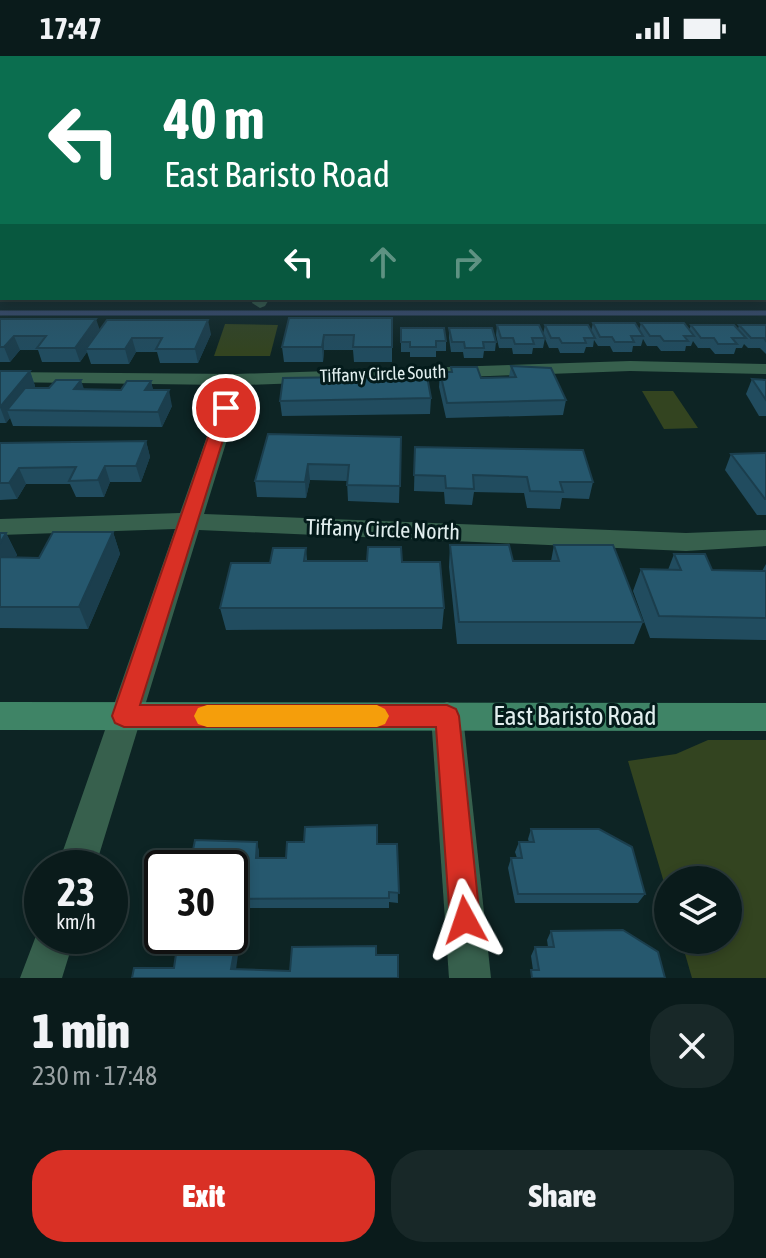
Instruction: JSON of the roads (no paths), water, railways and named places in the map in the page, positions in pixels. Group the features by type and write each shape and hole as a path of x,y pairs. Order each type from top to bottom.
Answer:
{"street":[{"name":"Tiffany Circle South","path":"0,377 236,380 630,366 766,369"},
{"path":"82,850 187,521 236,380"},
{"name":"Tiffany Circle North","path":"0,527 187,521 686,542 766,538"},
{"name":"East Baristo Road","path":"0,716 766,717"},
{"path":"447,716 470,978"},
{"path":"41,978 48,954"}],"waterway":[{"path":"0,313 766,313"}]}
